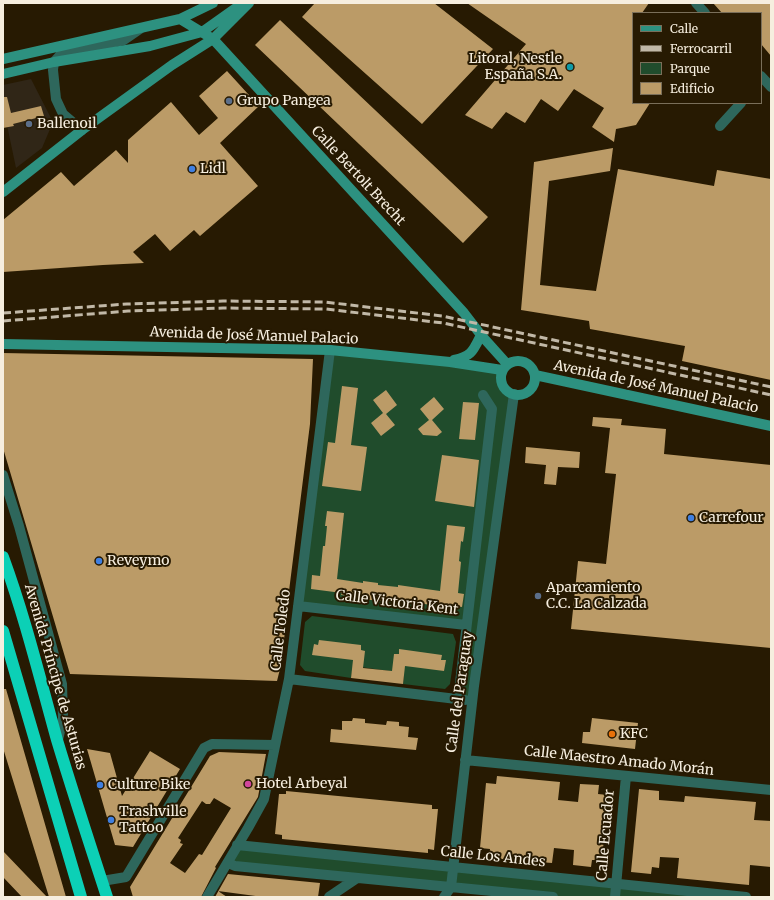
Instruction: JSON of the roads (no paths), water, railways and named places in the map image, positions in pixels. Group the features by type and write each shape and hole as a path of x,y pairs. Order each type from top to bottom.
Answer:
{"highway":[{"name":"Avenida Príncipe de Asturias","path":"3,557 27,626 58,740 107,897"},
{"path":"3,633 81,897"}],"street":[{"path":"3,59 180,19 213,3"},
{"path":"3,74 54,62 150,46 202,32 243,3"},
{"path":"3,192 82,130 172,65 213,39 249,3"},
{"path":"696,3 704,12"},
{"name":"Calle Bertolt Brecht","path":"180,19 213,39 464,313 505,367"},
{"path":"82,130 63,114 56,99 53,70 54,62 61,54 124,40 140,29"},
{"path":"762,79 771,87"},
{"path":"720,126 740,104"},
{"path":"450,362 466,357 474,348 481,335"},
{"name":"Avenida de José Manuel Palacio","path":"3,344 330,350 505,367"},
{"name":"Calle Toledo","path":"207,897 264,799 289,679 330,350"},
{"path":"515,361 524,362 531,367 535,375 534,383 530,390 522,395 507,391 502,384 501,375 505,367 515,361"},
{"name":"Avenida de José Manuel Palacio","path":"535,375 771,426"},
{"name":"Calle del Paraguay","path":"452,887 472,701 514,394"},
{"name":"Calle del Paraguay","path":"466,625 492,409 483,395"},
{"path":"3,475 19,526 62,684 63,718 58,740"},
{"name":"Calle Victoria Kent","path":"298,606 466,625 458,700"},
{"path":"289,679 472,701"},
{"path":"102,881 126,877 204,748 212,744 275,745"},
{"name":"Calle Maestro Amado Morán","path":"465,760 771,790"},
{"name":"Calle Ecuador","path":"615,897 626,776"},
{"name":"Calle Los Andes","path":"237,845 746,897"},
{"path":"228,863 235,866 553,897"},
{"path":"328,897 357,878"},
{"path":"444,897 452,887"}],"railway":[{"path":"3,313 127,304 223,301 325,302 442,316 771,387"},
{"path":"3,321 128,311 223,308 326,309 443,323 771,395"}],"place":[{"name":"Litoral, Nestle España S.A.","path":"570,67"},
{"name":"Grupo Pangea","path":"229,101"},
{"name":"Ballenoil","path":"29,124"},
{"name":"Lidl","path":"192,169"},
{"name":"Carrefour","path":"691,518"},
{"name":"Reveymo","path":"99,561"},
{"name":"Aparcamiento C.C. La Calzada","path":"538,596"},
{"name":"KFC","path":"612,734"},
{"name":"Hotel Arbeyal","path":"248,784"},
{"name":"Culture Bike","path":"100,785"},
{"name":"Trashville Tattoo","path":"111,820"}]}
